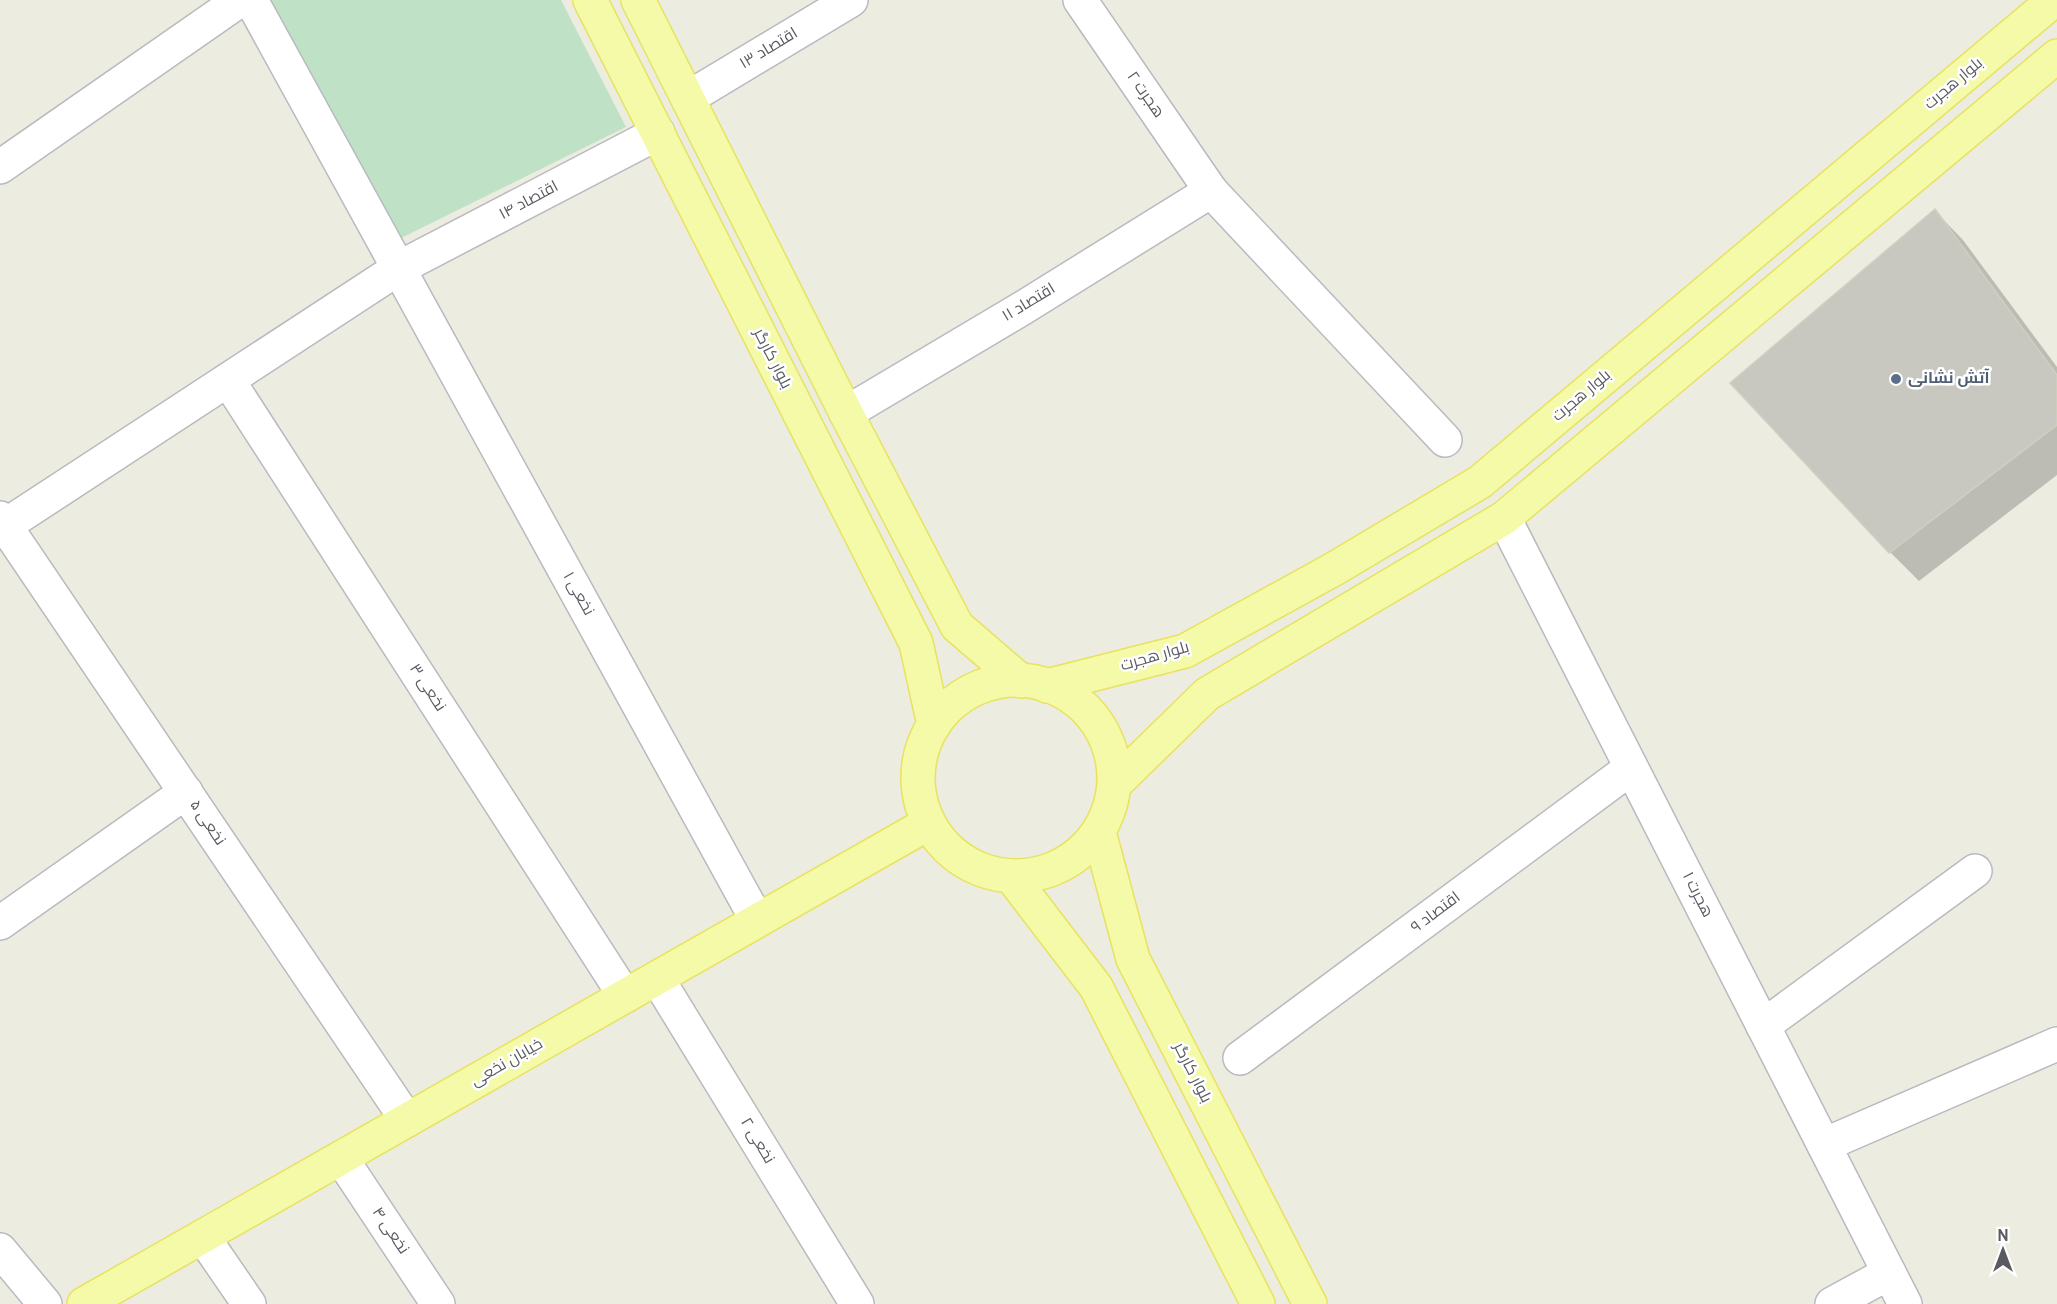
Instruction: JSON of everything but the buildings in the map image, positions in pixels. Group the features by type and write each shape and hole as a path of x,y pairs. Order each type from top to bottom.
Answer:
{"main road":[{"name":"بلوار کارگر","path":"590,0 916,643 934,725"},
{"path":"638,0 846,413 957,626 1034,683 1070,697 1090,713 1104,734 1113,758 1115,784 1110,809 1099,832 1082,851 1061,866 1037,874 1011,876 986,871 963,860 943,844 929,823 920,799 918,773 923,748 934,725 951,705 972,691 996,683 1034,683"},
{"name":"بلوار هجرت","path":"1034,683 1185,651 1334,569 1480,482 2054,0"},
{"path":"1115,784 1207,694 1504,518 2057,56"},
{"path":"1813,202 1841,237"},
{"name":"خیابان نخعی","path":"84,1304 929,823"},
{"name":"بلوار کارگر","path":"1099,832 1133,959 1310,1304"},
{"path":"1011,876 1095,987 1258,1304"}],"street":[{"path":"0,167 240,0"},
{"name":"نخعی ۱","path":"251,0 757,920"},
{"name":"اقتصاد ۱۳","path":"688,98 851,0"},
{"name":"هجرت ۲","path":"1080,0 1211,191 1445,440"},
{"name":"اقتصاد ۱۴","path":"2,524 399,268 658,134"},
{"name":"اقتصاد ۱۱","path":"846,413 1021,309 1211,191"},
{"name":"نخعی ۳","path":"228,380 625,996"},
{"name":"هجرت ۱","path":"1504,518 1905,1304"},
{"name":"نخعی ۵","path":"2,524 407,1120"},
{"name":"اقتصاد ۹","path":"1240,1058 1631,768"},
{"path":"0,923 186,792"},
{"path":"1763,1026 1975,871"},
{"name":"۲ نخعی","path":"657,978 857,1304"},
{"path":"1824,1145 2057,1044"},
{"name":"۴ نخعی","path":"341,1158 438,1304"},
{"path":"203,1237 249,1304"},
{"path":"0,1250 45,1304"},
{"path":"1832,1304 1889,1273"}],"green space":[{"path":"251,0 561,0 626,127 391,243"}],"place":[{"name":"آتش نشانی","path":"1896,379"}]}
